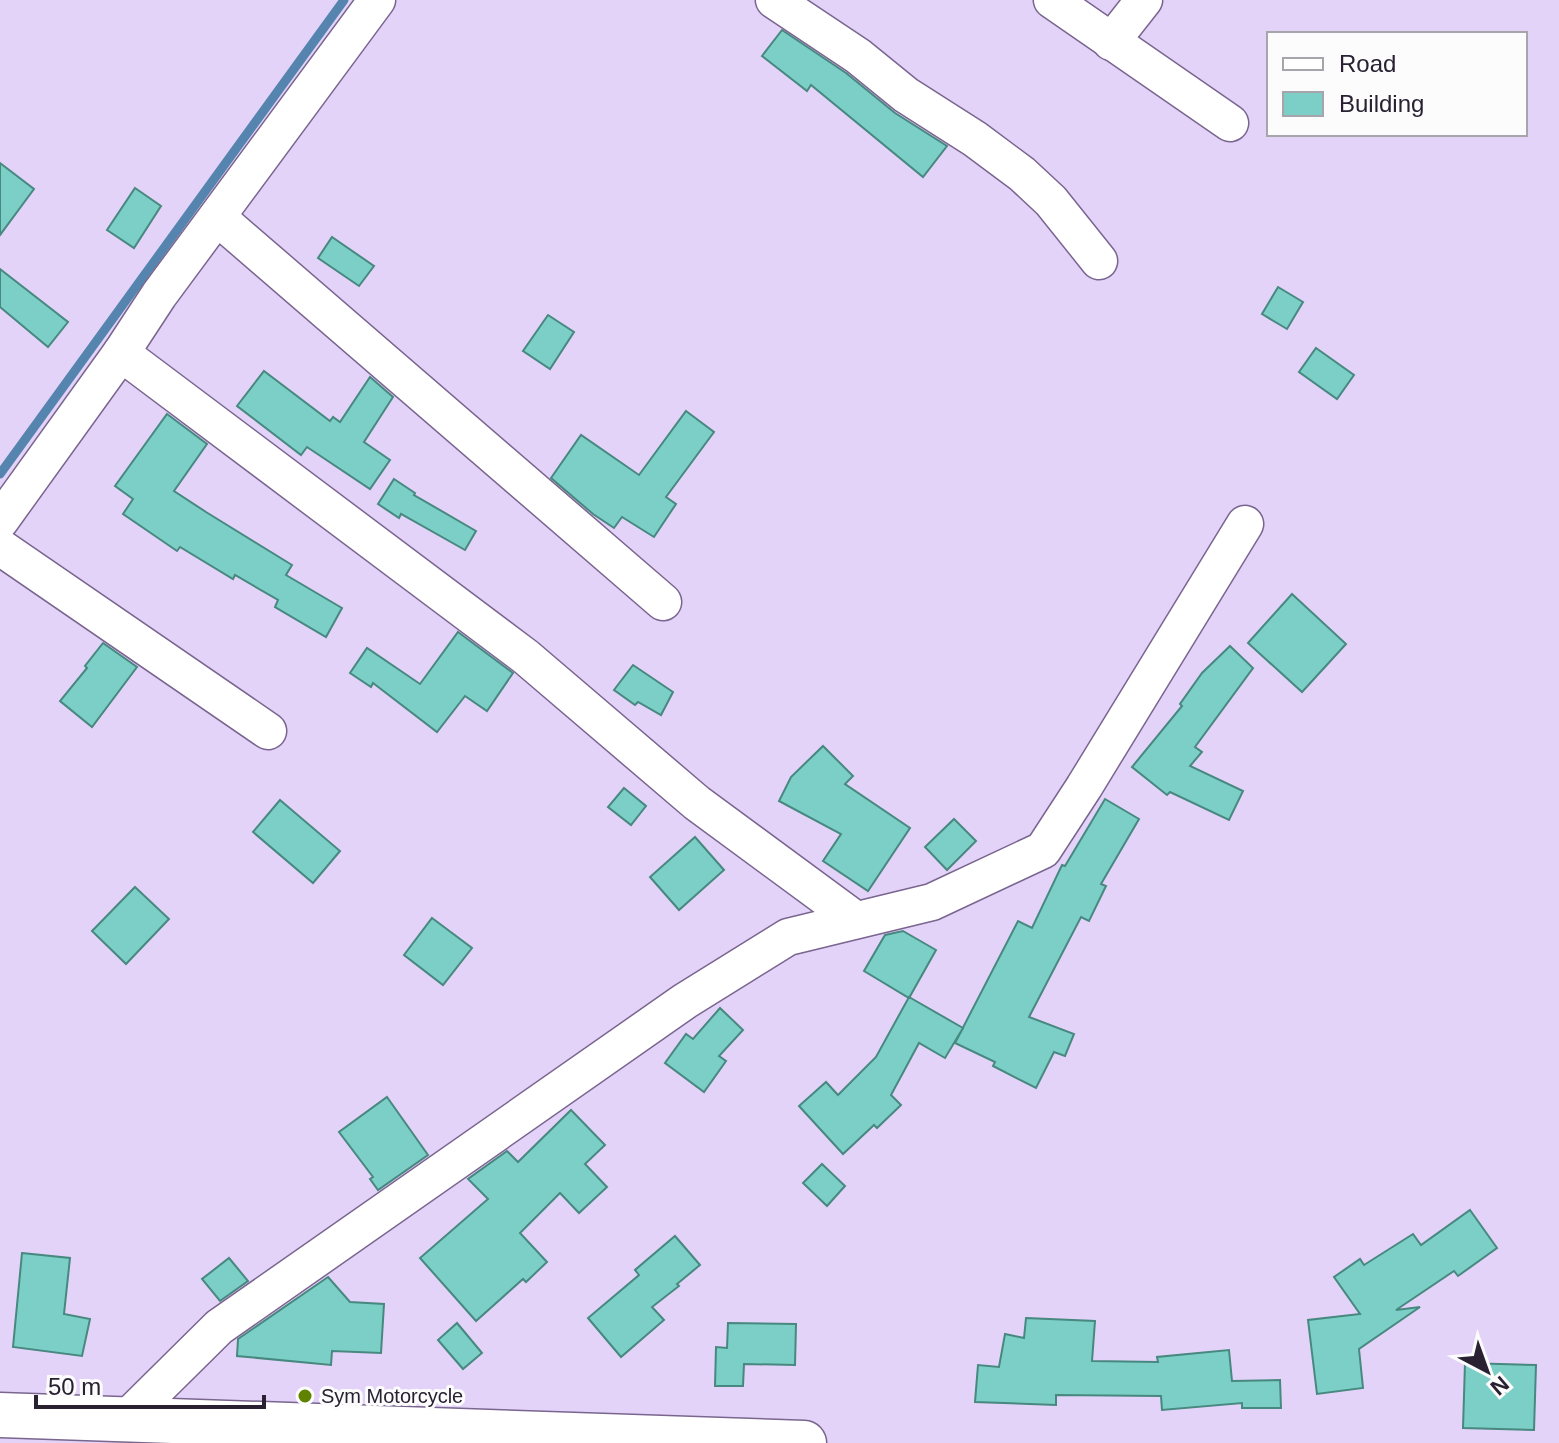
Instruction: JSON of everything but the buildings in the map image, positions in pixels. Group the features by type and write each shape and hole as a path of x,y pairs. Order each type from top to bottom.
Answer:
{"main road":[{"path":"0,1415 591,1439 804,1443"}],"street":[{"path":"0,521 159,295 377,0"},
{"path":"774,0 858,56 906,95 975,139 1022,174 1051,201 1099,261"},
{"path":"1052,0 1230,123"},
{"path":"1111,42 1144,0"},
{"path":"217,217 663,602"},
{"path":"121,353 526,657 697,803 856,920"},
{"path":"125,1420 219,1327 672,1010 788,937 932,902 1043,850 1245,524"},
{"path":"0,547 268,731"}],"waterway":[{"path":"0,474 344,0"}],"place":[{"name":"Sym Motorcycle","path":"305,1396"}]}
